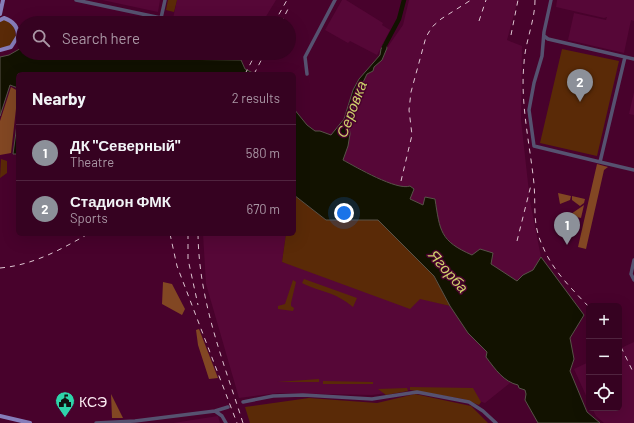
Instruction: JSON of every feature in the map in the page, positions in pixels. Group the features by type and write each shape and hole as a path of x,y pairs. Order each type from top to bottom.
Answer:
{"main road":[{"path":"3,0 0,14 2,19 14,24 16,30"},
{"path":"0,50 11,47 16,39"},
{"path":"0,416 30,423"}],"street":[{"path":"76,0 152,16"},
{"path":"161,16 165,0"},
{"path":"306,74 305,57 335,0"},
{"path":"551,0 541,49 542,56 528,110 534,146 634,170"},
{"path":"544,36 548,39 634,59"},
{"path":"600,162 625,57"},
{"path":"634,260 631,274 634,280"},
{"path":"243,402 273,396 303,395 372,399 417,392 469,402 483,411 496,423"},
{"path":"96,423 135,421 215,411 228,406"},
{"path":"215,411 222,416 226,423"}],"shaded area":[{"path":"102,0 160,0 158,12"},
{"path":"168,0 177,0 174,12 166,10"},
{"path":"177,0 276,0 266,16 174,16"},
{"path":"342,0 346,0 383,23 382,25 390,30 377,55 350,41 348,43 325,30"},
{"path":"409,0 518,0 507,40 522,46 521,120 530,201 541,257 533,270 523,275 517,281 491,264 456,248 440,230 435,199 423,205 410,199 406,188 389,183 343,160 348,146 350,134 349,126 356,94 366,74 373,71 374,67 382,60 387,48 403,25"},
{"path":"557,0 634,0 634,21 631,20 624,53 568,40 574,13 606,20 607,17 604,18 556,7"},
{"path":"4,19 14,25 16,37 10,46 0,48 0,22"},
{"path":"562,49 619,61 597,156 540,143"},
{"path":"11,87 16,90 16,109 11,153 0,155 0,121"},
{"path":"634,92 634,115 629,114"},
{"path":"1,159 7,161 7,173 0,178"},
{"path":"597,164 608,167 604,170 586,249 578,247"},
{"path":"558,193 571,196 570,200 560,204"},
{"path":"572,196 585,199 584,203 580,206 572,200"},
{"path":"296,197 326,220 378,220 434,276 450,306 420,299 410,309 282,262 286,236 296,236"},
{"path":"584,205 581,218 571,216 571,214"},
{"path":"203,236 286,236 282,262 450,306 468,333 487,352 510,383 485,403 467,397 418,389 372,395 278,393 239,398 206,284"},
{"path":"304,279 357,298 353,307 334,295 302,283"},
{"path":"293,280 296,282 291,303 291,306 294,308 293,311 278,309 278,306 285,304"},
{"path":"163,282 172,284 185,309 182,315 162,304"},
{"path":"199,329 218,378 209,379 198,345 196,330"},
{"path":"634,342 634,423 604,423 596,416 594,411 622,411 622,348"},
{"path":"586,363 586,395 574,369"},
{"path":"319,379 319,382 277,382"},
{"path":"323,381 373,382 373,384 323,384"},
{"path":"410,387 473,388 481,402 479,405 463,399 410,390"},
{"path":"407,388 408,391 386,395 378,389"},
{"path":"111,394 123,418 112,418"},
{"path":"415,394 471,406 488,423 250,423 245,407 309,398 377,403"},
{"path":"218,416 220,423 173,423"}],"water":[{"name":"Ягорба","path":"385,42 387,48 382,60 374,67 373,71 367,74 358,93 356,94 349,126 350,134 348,146 343,160 366,173 387,182 404,187 410,186 414,189 410,199 423,205 425,197 435,199 440,227 443,234 453,245 472,255 480,249 493,253 491,264 517,281 523,275 533,270 541,257 584,315 570,338 574,359 570,371 586,411 600,423 538,423 525,400 525,390 508,381 496,370 486,357 487,352 468,333 450,306 434,276 378,220 326,220 296,197 296,111 307,125 315,131 320,131 331,135 344,119 353,90 359,79 380,55 381,49"},
{"path":"16,51 16,60 241,60 245,69 251,72 16,72 16,87 10,85 0,116 0,57 9,55"},
{"path":"16,132 16,154 13,154"}],"waterway":[{"name":"Серовка","path":"384,47 399,19 404,0"}],"railway":[{"path":"278,16 287,0"},
{"path":"401,181 412,135 409,110 411,92 426,37 432,27 441,19 471,0"},
{"path":"479,21 486,0"},
{"path":"511,35 518,0"},
{"path":"535,0 535,8 526,47 523,94 534,184 537,231 547,256 552,264 563,279 586,304"},
{"path":"284,16 288,9"},
{"path":"246,72 252,60"},
{"path":"255,72 261,60"},
{"path":"517,241 531,185"},
{"path":"0,268 24,264 46,256 84,236"},
{"path":"170,236 177,266 237,423"},
{"path":"188,236 188,259 198,305"},
{"path":"198,236 199,259 207,307 220,353 243,423"},
{"path":"622,349 634,374"}],"place":[{"name":"Стадион ФМК","path":"580,102"},
{"name":"ДК \"Северный\"","path":"567,245"},
{"name":"КСЭ","path":"65,418"}]}
